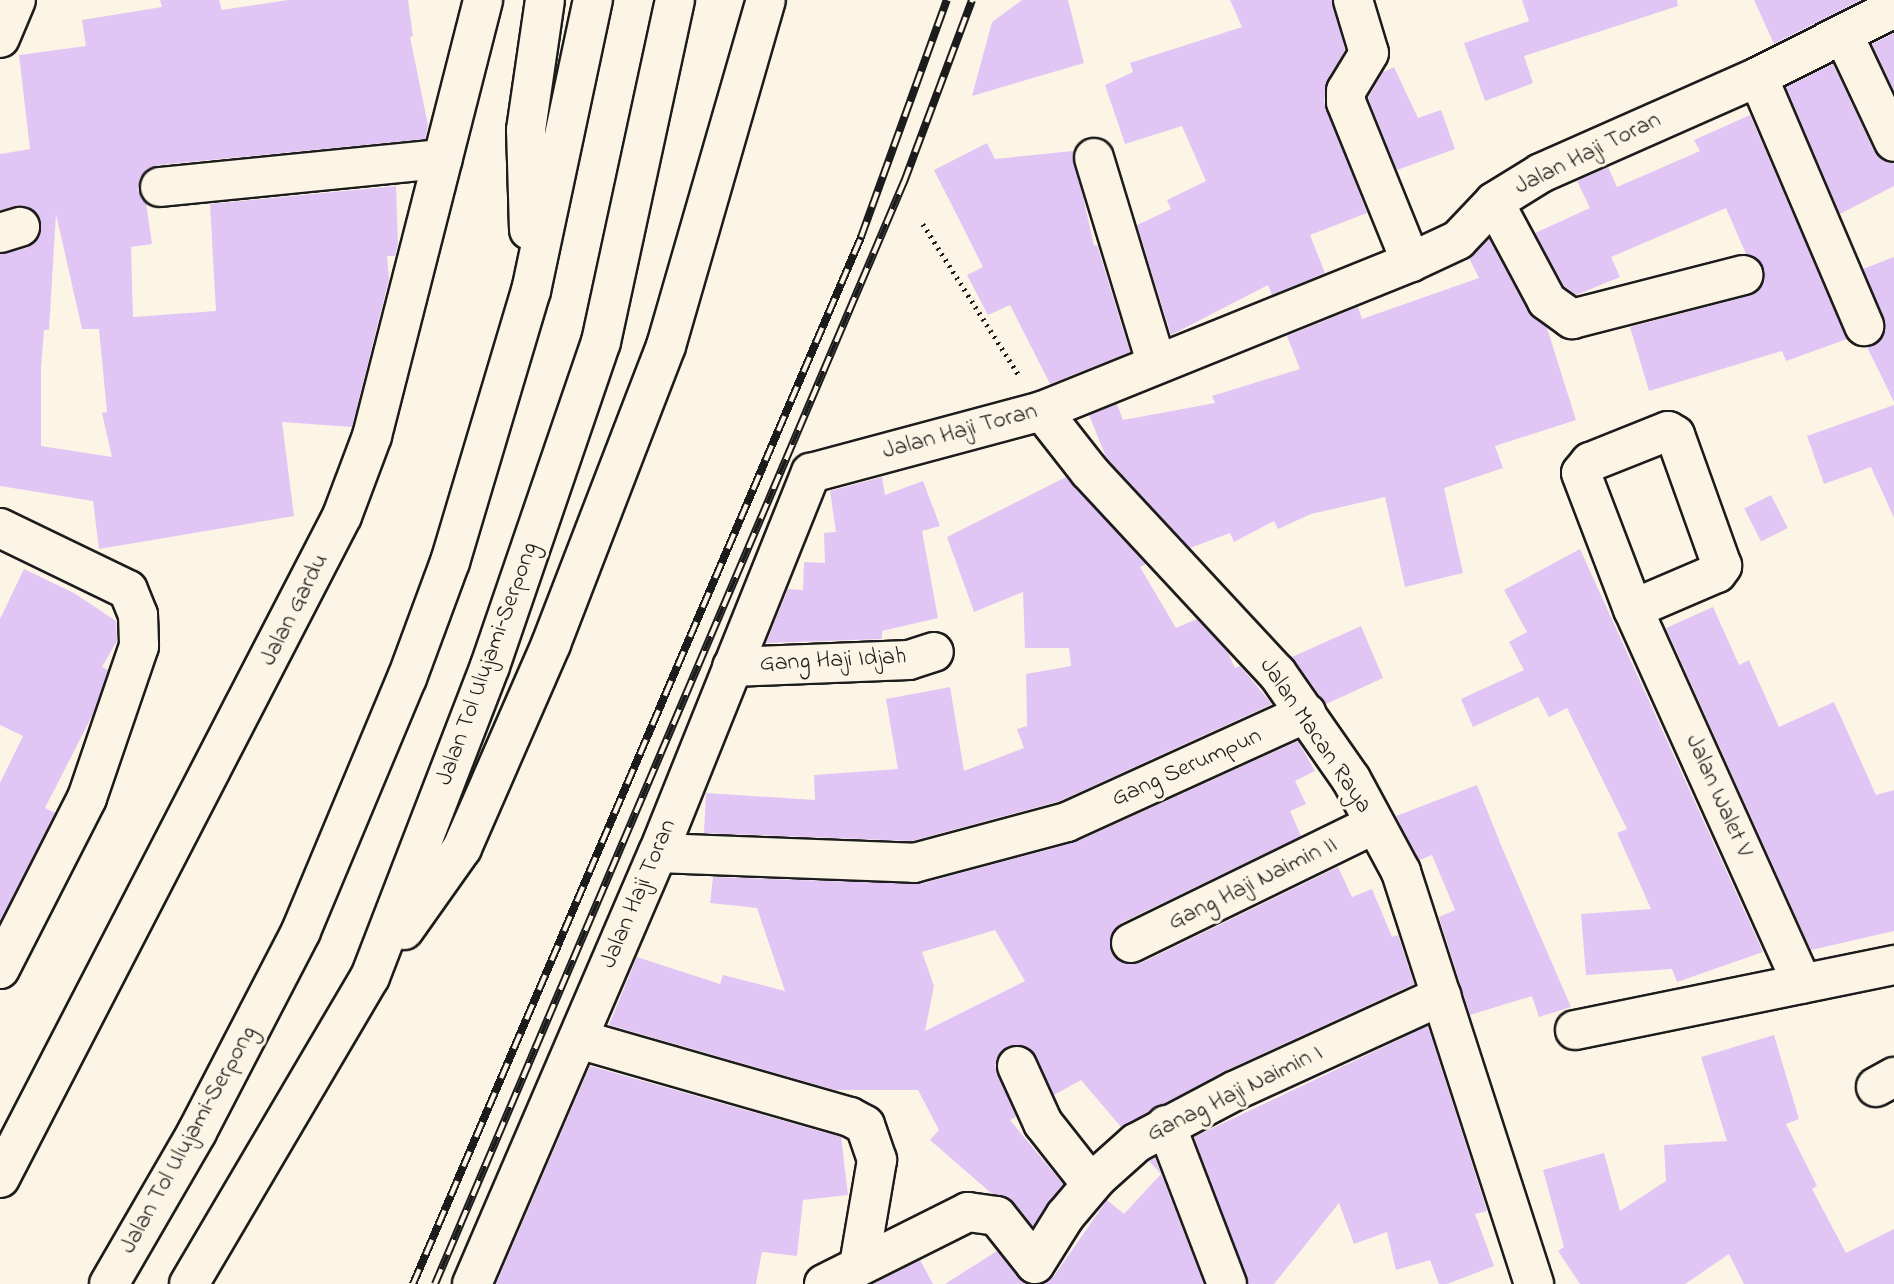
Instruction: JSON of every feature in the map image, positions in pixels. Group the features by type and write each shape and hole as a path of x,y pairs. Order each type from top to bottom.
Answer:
{"main road":[{"path":"0,38 16,0"},
{"name":"Jalan Gardu","path":"0,1178 342,516 372,436 484,0"},
{"path":"531,292 526,130 545,0"},
{"name":"Jalan Tol Ulujami–Serpong","path":"109,1284 197,1132 301,931 450,562 531,292 593,0"},
{"name":"Jalan Tol Ulujami–Serpong","path":"188,1284 370,977 490,666 601,342 675,0"},
{"path":"370,977 462,848 551,644 666,346 766,0"},
{"path":"1353,0 1369,52 1346,91 1347,107 1411,262"},
{"name":"Jalan Haji Toran","path":"472,1284 658,853 811,473 1042,411 1156,362 1411,262 1465,235 1494,202 1592,147 1758,77 1844,36 1894,8"},
{"path":"1844,36 1894,142"},
{"path":"1758,77 1864,326"},
{"path":"1094,158 1156,362"},
{"path":"160,187 443,159"},
{"path":"1494,202 1547,301 1572,319 1743,275"},
{"name":"Jalan Macan Raya","path":"1042,411 1089,471 1277,673 1351,779 1401,872 1534,1284"},
{"name":"Jalan Walet V","path":"1633,609 1717,573 1724,559 1675,435 1668,431 1590,462 1581,473 1633,609 1802,984"},
{"path":"0,969 87,798 139,646 133,598 128,590 3,538"},
{"name":"Gang Haji Idjah","path":"732,667 909,660 934,652"},
{"name":"Gang Serumpun","path":"658,853 914,863 1067,822 1306,713"},
{"name":"Gang Haji Naimin II","path":"1131,943 1375,824"},
{"path":"1575,1030 1894,965"},
{"name":"Ganag Haji Naimin I","path":"859,1265 968,1212 997,1216 1034,1264 1091,1184 1136,1143 1166,1125 1441,996"},
{"path":"578,1039 850,1116 865,1125 877,1160 859,1265 824,1284"},
{"path":"1017,1066 1043,1123 1091,1184"},
{"path":"1166,1125 1227,1284"}],"path":[{"path":"923,224 1042,411"}],"building":[{"path":"160,0 219,0 222,10 288,0 408,0 413,36 410,37 428,125 425,139 158,165 140,177 138,190 146,203 152,244 131,247 133,317 216,311 210,204 396,186 398,244 395,256 387,256 389,279 352,427 282,422 294,516 99,549 93,501 0,486 0,254 27,248 41,231 35,212 26,206 0,210 0,154 30,149 19,55 86,46 82,20 162,7","holes":["56,214 82,329 99,329 107,412 102,413 112,457 41,446 41,368 44,330 49,330"]},
{"path":"1022,0 1068,0 1084,63 972,96 992,22"},
{"path":"1230,0 1332,0 1345,50 1327,80 1324,102 1367,213 1310,235 1325,273 1272,295 1268,285 1171,335 1137,225 1171,209 1167,200 1206,181 1182,126 1125,144 1105,85 1133,72 1130,63 1242,27"},
{"path":"1522,0 1677,0 1678,6 1524,56 1533,83 1485,101 1464,43 1529,21"},
{"path":"1754,0 1861,0 1774,44"},
{"path":"1894,33 1894,91 1872,44"},
{"path":"1833,64 1874,151 1894,164 1894,186 1840,214 1786,87"},
{"path":"1394,67 1418,118 1441,110 1455,149 1397,170 1368,98 1383,72"},
{"path":"1750,115 1847,339 1786,361 1782,351 1649,391 1630,327 1748,296 1764,282 1764,269 1758,259 1746,254 1726,208 1611,257 1620,277 1576,295 1564,286 1535,233 1590,208 1577,181 1608,167 1617,187 1700,151 1694,140"},
{"path":"987,143 995,159 1073,151 1094,246 1097,245 1130,352 1050,384 1010,305 988,315 967,275 983,267 934,170"},
{"path":"1489,239 1528,311 1547,328 1576,420 1495,446 1503,468 1444,488 1463,573 1405,587 1385,497 1311,514 1278,529 1274,521 1234,542 1230,533 1190,548 1106,457 1089,415 1117,404 1123,420 1215,403 1212,396 1300,369 1287,336 1358,307 1362,319 1479,278 1469,258"},
{"path":"1894,257 1894,402 1867,347 1881,340 1886,328 1863,269"},
{"path":"1894,405 1894,518 1871,467 1824,484 1807,436"},
{"path":"882,477 885,495 923,481 940,526 922,531 938,618 882,631 882,639 766,643 788,589 803,590 804,562 825,563 824,533 836,532 830,491"},
{"path":"1066,477 1146,564 1140,567 1176,628 1197,619 1227,651 1235,668 1240,666 1272,704 1060,801 912,841 704,833 706,793 815,800 814,775 898,769 886,699 950,687 964,771 1024,748 1017,729 1027,726 1026,674 1071,666 1069,648 1025,648 1023,592 974,612 947,537"},
{"path":"1771,495 1788,528 1761,542 1744,509"},
{"path":"1580,549 1763,952 1677,982 1672,969 1586,975 1581,914 1651,909 1617,833 1627,829 1567,708 1549,717 1538,697 1473,727 1461,699 1524,670 1509,642 1527,632 1504,590"},
{"path":"24,569 74,593 116,621 117,641 102,667 108,670 93,714 45,808 55,813 0,921 0,783 23,736 0,725 0,619"},
{"path":"1713,607 1739,665 1749,660 1779,727 1834,702 1876,795 1894,790 1894,931 1811,950 1666,628"},
{"path":"1361,626 1383,678 1326,704 1292,657"},
{"path":"1298,741 1315,771 1295,781 1306,804 1290,811 1301,836 1121,923 1113,931 1111,952 1119,961 1141,963 1338,867 1352,897 1372,889 1392,937 1398,935 1414,984 1227,1070 1121,1127 1081,1080 1054,1095 1030,1049 1007,1046 995,1065 1016,1117 1010,1120 1063,1184 1033,1226 1013,1202 991,1193 930,1140 939,1130 918,1090 835,1090 609,1025 637,957 720,984 723,975 785,991 757,908 710,903 713,877 920,884 1076,842","holes":["995,930 1025,981 925,1031 934,986 922,952"]},
{"path":"1477,785 1571,1007 1539,1017 1532,996 1470,1015 1439,917 1455,910 1432,855 1419,860 1396,816"},
{"path":"1428,1026 1487,1211 1475,1214 1494,1266 1447,1284 1439,1284 1430,1260 1396,1270 1387,1232 1354,1244 1339,1203 1274,1284 1248,1284 1194,1137"},
{"path":"1774,1035 1799,1119 1786,1124 1817,1186 1812,1189 1846,1253 1894,1229 1894,1284 1744,1284 1729,1254 1685,1284 1580,1284 1558,1251 1564,1247 1543,1170 1604,1153 1620,1211 1666,1181 1664,1145 1727,1141 1701,1057"},
{"path":"590,1066 841,1137 848,1195 803,1200 797,1256 762,1252 756,1284 496,1284"},
{"path":"1155,1158 1204,1284 1043,1284 1054,1276 1107,1200 1124,1214 1161,1174 1149,1161"},
{"path":"997,1251 1026,1284 945,1284"},
{"path":"920,1260 933,1284 873,1284"}],"railway":[{"path":"413,1284 861,237 947,0"},
{"path":"435,1284 904,182 972,0"}]}
